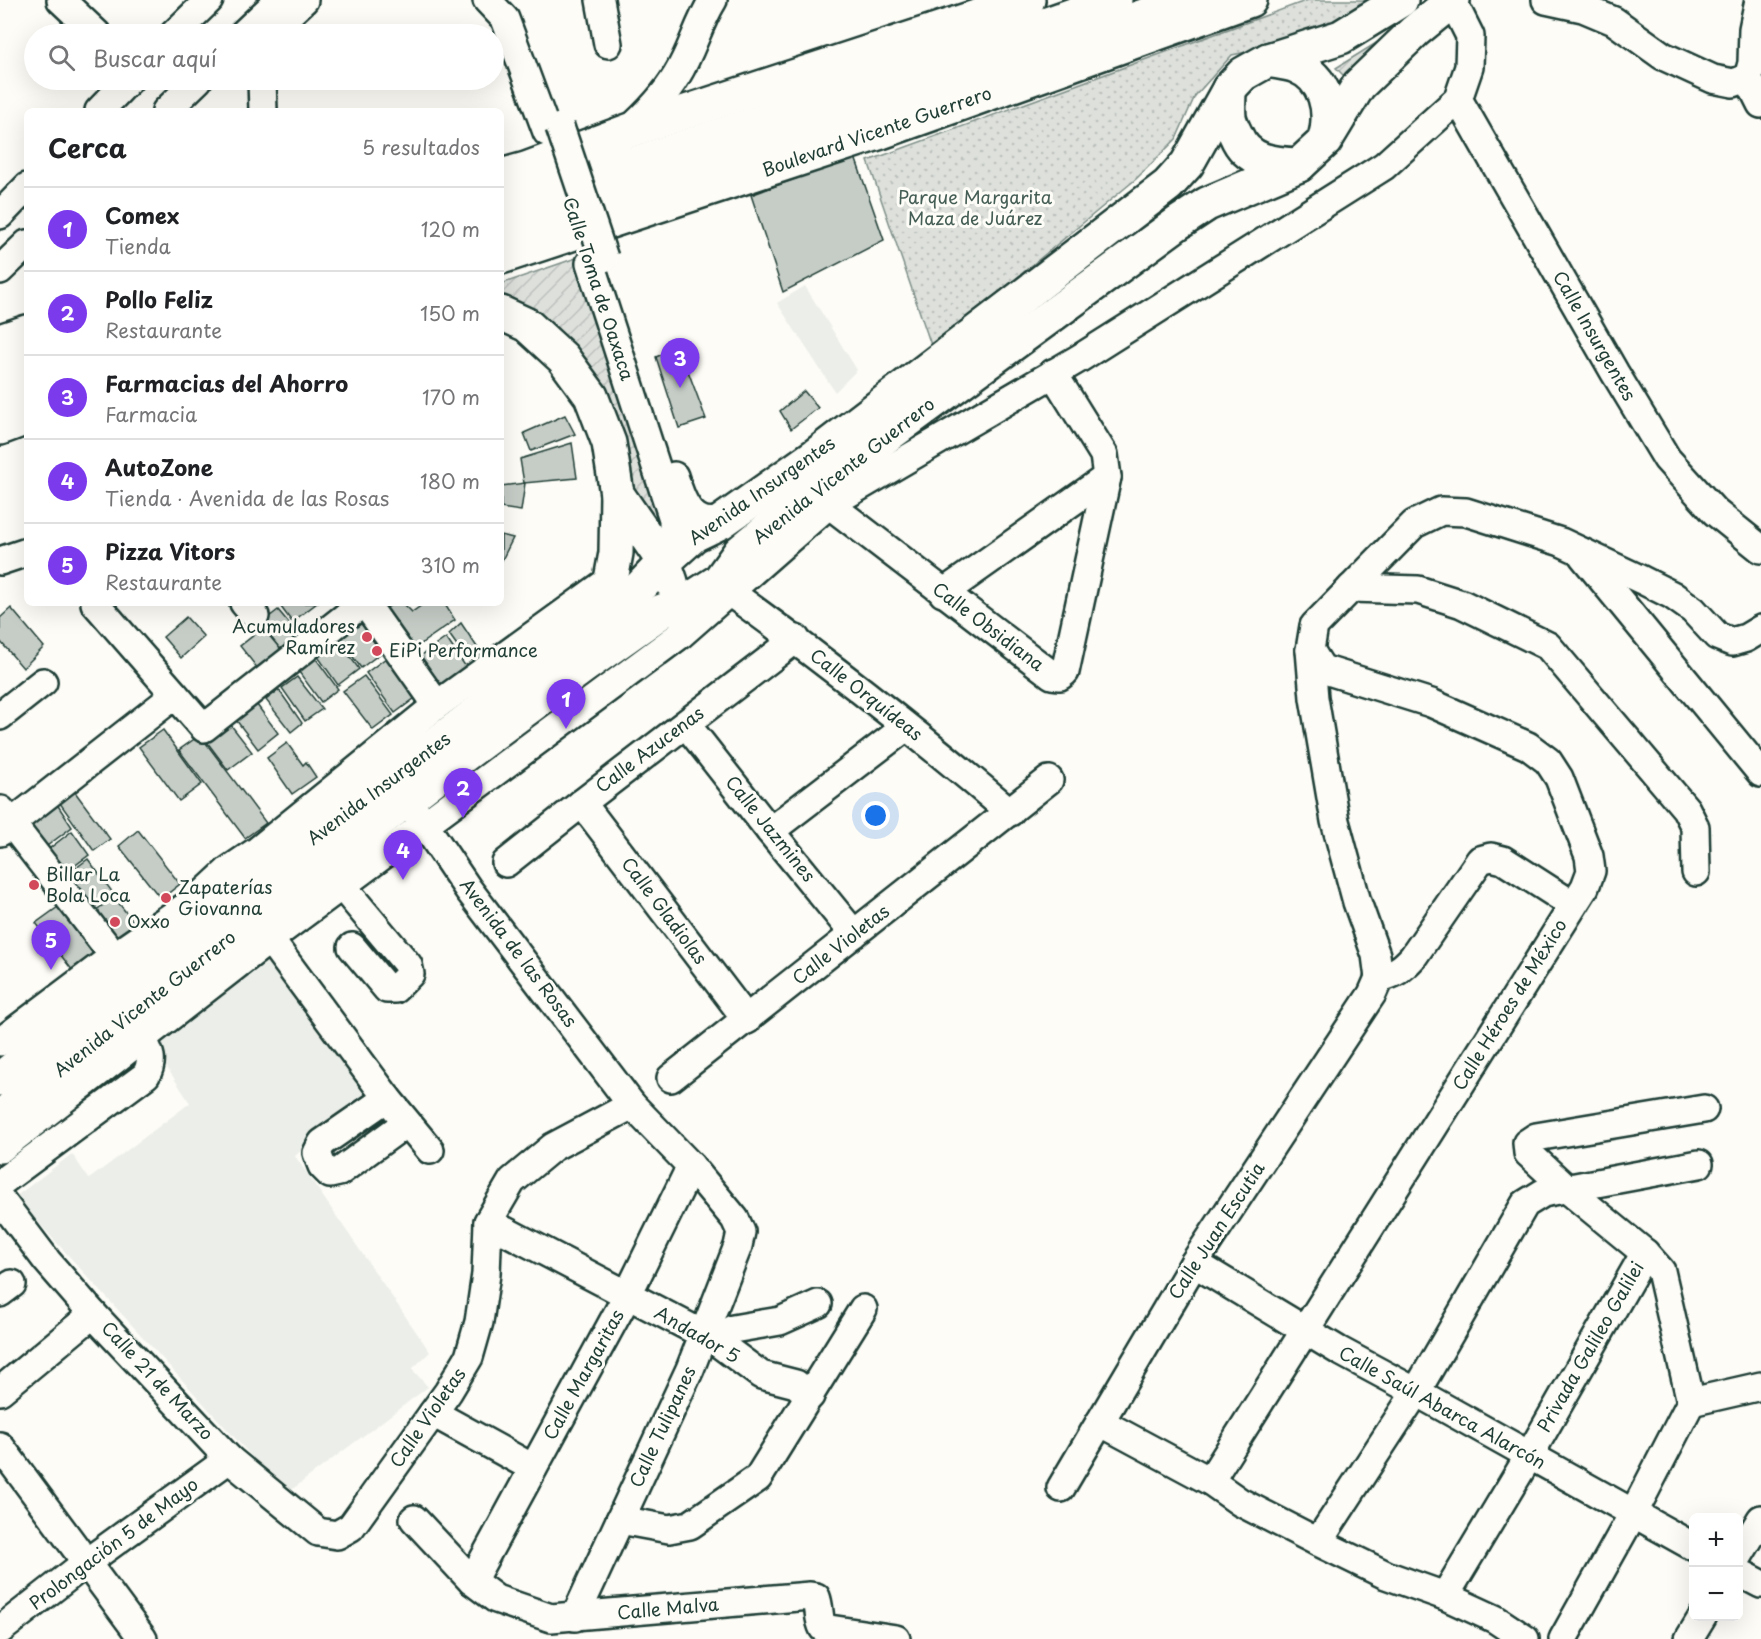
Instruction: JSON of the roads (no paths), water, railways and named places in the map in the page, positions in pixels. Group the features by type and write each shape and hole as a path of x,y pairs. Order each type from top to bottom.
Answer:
{"main road":[{"path":"504,176 628,131 1028,0"},
{"path":"504,206 917,70 1115,0"},
{"name":"Boulevard Vicente Guerrero","path":"504,231 1081,38 1186,12 1250,0"},
{"name":"Avenida Insurgentes","path":"0,1079 120,967 257,916 363,817 580,634 626,602 664,562 694,535 722,522 813,457 1168,185 1187,164 1229,89 1243,74 1268,60 1341,36 1401,0"},
{"name":"Avenida Vicente Guerrero","path":"0,1117 257,916 333,875 363,817 416,812 601,654 662,611 716,588 740,552 821,498 1178,223 1207,204 1299,165 1324,141 1359,85 1415,31 1452,0"},
{"name":"Boulevard Vicente Guerrero","path":"504,256 881,132 1186,12"},
{"path":"1268,60 1296,66 1313,76 1329,108 1329,125 1324,141"},
{"path":"1229,89 1229,119 1238,141 1249,153 1260,160 1274,164 1299,165"},
{"path":"504,314 527,325 563,358 591,396 609,443 617,494 616,553 611,580 580,634"},
{"path":"0,341 24,333"},
{"path":"0,374 24,366"},
{"path":"0,399 24,391"},
{"path":"0,428 24,419"},
{"path":"617,494 664,562 676,589 685,592 716,588"},
{"path":"201,896 257,916"}],"street":[{"path":"61,0 86,24"},
{"path":"184,24 209,0"},
{"path":"254,24 279,0"},
{"path":"281,24 304,0"},
{"path":"600,0 608,44"},
{"path":"628,131 644,117 677,75 713,0"},
{"path":"821,498 1053,373 1384,166 1458,99 1469,67 1470,36 1452,0"},
{"path":"1546,0 1583,8 1614,21 1663,56 1713,79 1733,83 1748,78"},
{"path":"1759,0 1753,29 1752,63 1748,78 1761,104"},
{"name":"Calle Toma de Oaxaca","path":"505,5 554,129 597,261 682,500 693,514 702,520 722,522"},
{"path":"677,75 688,100 697,109"},
{"path":"102,108 119,90"},
{"path":"169,108 188,90"},
{"path":"262,90 263,108"},
{"name":"Calle Insurgentes","path":"1458,99 1667,459 1715,512 1761,549"},
{"path":"0,215 24,189"},
{"path":"0,270 24,247"},
{"name":"Calle Toma de Oaxaca","path":"597,261 673,519 673,533 664,562"},
{"path":"943,593 1107,477 1104,455 1053,373"},
{"name":"Calle Obsidiana","path":"821,498 1052,675 1060,676 1065,672 1107,477"},
{"path":"1379,978 1376,955 1357,902 1335,821 1314,698 1310,650 1314,626 1414,524 1441,511 1466,512 1561,542 1672,595 1693,610 1717,636 1732,642 1746,638 1761,628"},
{"path":"1579,550 1761,773"},
{"path":"0,561 24,553"},
{"path":"0,1042 120,967 229,870 266,844 437,705 611,580"},
{"name":"Calle Orquídeas","path":"716,588 796,639 955,764 1010,812"},
{"path":"1351,588 1418,590 1462,604 1548,646 1686,809 1695,827 1696,872"},
{"path":"98,606 204,728 360,606"},
{"path":"366,606 437,705"},
{"name":"Calle Azucenas","path":"506,863 796,639"},
{"path":"1310,650 1322,669 1431,703 1528,746 1548,761 1559,778 1589,856 1591,871 1585,887 1573,905"},
{"path":"0,716 43,682"},
{"path":"120,967 4,822 175,695"},
{"name":"Calle Jazmines","path":"686,724 854,934"},
{"path":"770,831 906,727"},
{"name":"Calle Violetas","path":"670,1078 747,1020 1049,780"},
{"name":"Calle Gladiolas","path":"582,803 747,1020"},
{"path":"352,947 387,989 394,988 410,974 408,965 333,875 416,812"},
{"name":"Avenida de las Rosas","path":"416,812 468,889 632,1104 691,1166 735,1219 741,1232"},
{"name":"Calle Héroes de México","path":"1210,1481 1573,905 1503,860 1491,857 1479,860 1413,957 1402,969 1379,978"},
{"path":"0,1149 142,1038 257,916 387,1098 430,1150"},
{"name":"Calle Juan Escutia","path":"1061,1488 1194,1263 1372,994 1379,978"},
{"path":"0,1183 146,1076 150,1067 151,1055 142,1038"},
{"path":"387,1098 322,1143 317,1154 322,1166 330,1174 339,1172 406,1123"},
{"name":"Calle Violetas","path":"337,1535 351,1527 433,1413 469,1357 479,1322 486,1274 488,1222 512,1180 553,1147 632,1104"},
{"path":"1563,1639 1633,1514 1691,1402 1660,1271 1645,1253 1555,1191 1528,1152 1527,1143 1536,1137 1704,1109"},
{"path":"1318,1542 1416,1392 1525,1204 1555,1191 1699,1164"},
{"name":"Calle Margaritas","path":"472,1581 627,1296 691,1166"},
{"name":"Calle 21 de Marzo","path":"0,1199 47,1262 230,1459 318,1532 337,1535"},
{"name":"Andador 5","path":"488,1222 708,1338 761,1375 796,1384 810,1396"},
{"name":"Calle Tulipanes","path":"575,1617 690,1369 708,1338 741,1232"},
{"name":"Privada Galileo Galilei","path":"1445,1596 1529,1456 1645,1253"},
{"name":"Calle Saúl Abarca Alarcón","path":"1194,1263 1338,1350 1689,1544"},
{"path":"708,1338 733,1329 780,1321 818,1304"},
{"path":"621,1520 669,1529 690,1525 758,1478 863,1309"},
{"path":"0,1391 93,1314"},
{"path":"1691,1402 1761,1386"},
{"path":"433,1413 533,1468"},
{"path":"1100,1422 1210,1481 1240,1502 1318,1542 1386,1575 1445,1596 1495,1619 1525,1639"},
{"path":"0,1446 143,1639"},
{"name":"Prolongación 5 de Mayo","path":"0,1630 87,1562 230,1459"},
{"name":"Calle Malva","path":"414,1519 472,1581 496,1599 551,1618 810,1596 816,1597 823,1628 896,1639"},
{"path":"1743,1549 1761,1519"},
{"path":"1743,1575 1761,1584"},
{"path":"1689,1639 1700,1621"}],"place":[{"name":"Farmacias del Ahorro","path":"680,388"},
{"name":"Acumuladores Ramírez","path":"367,637"},
{"name":"EiPi Performance","path":"377,651"},
{"name":"Comex","path":"566,729"},
{"name":"Pollo Feliz","path":"463,818"},
{"name":"AutoZone","path":"403,880"},
{"name":"Billar La Bola Loca","path":"34,885"},
{"name":"Zapaterías Giovanna","path":"166,898"},
{"name":"Oxxo","path":"115,922"},
{"name":"Pizza Vitors","path":"51,970"}],"park label":[{"name":"Parque Margarita Maza de Juárez","path":"975,208"}]}
